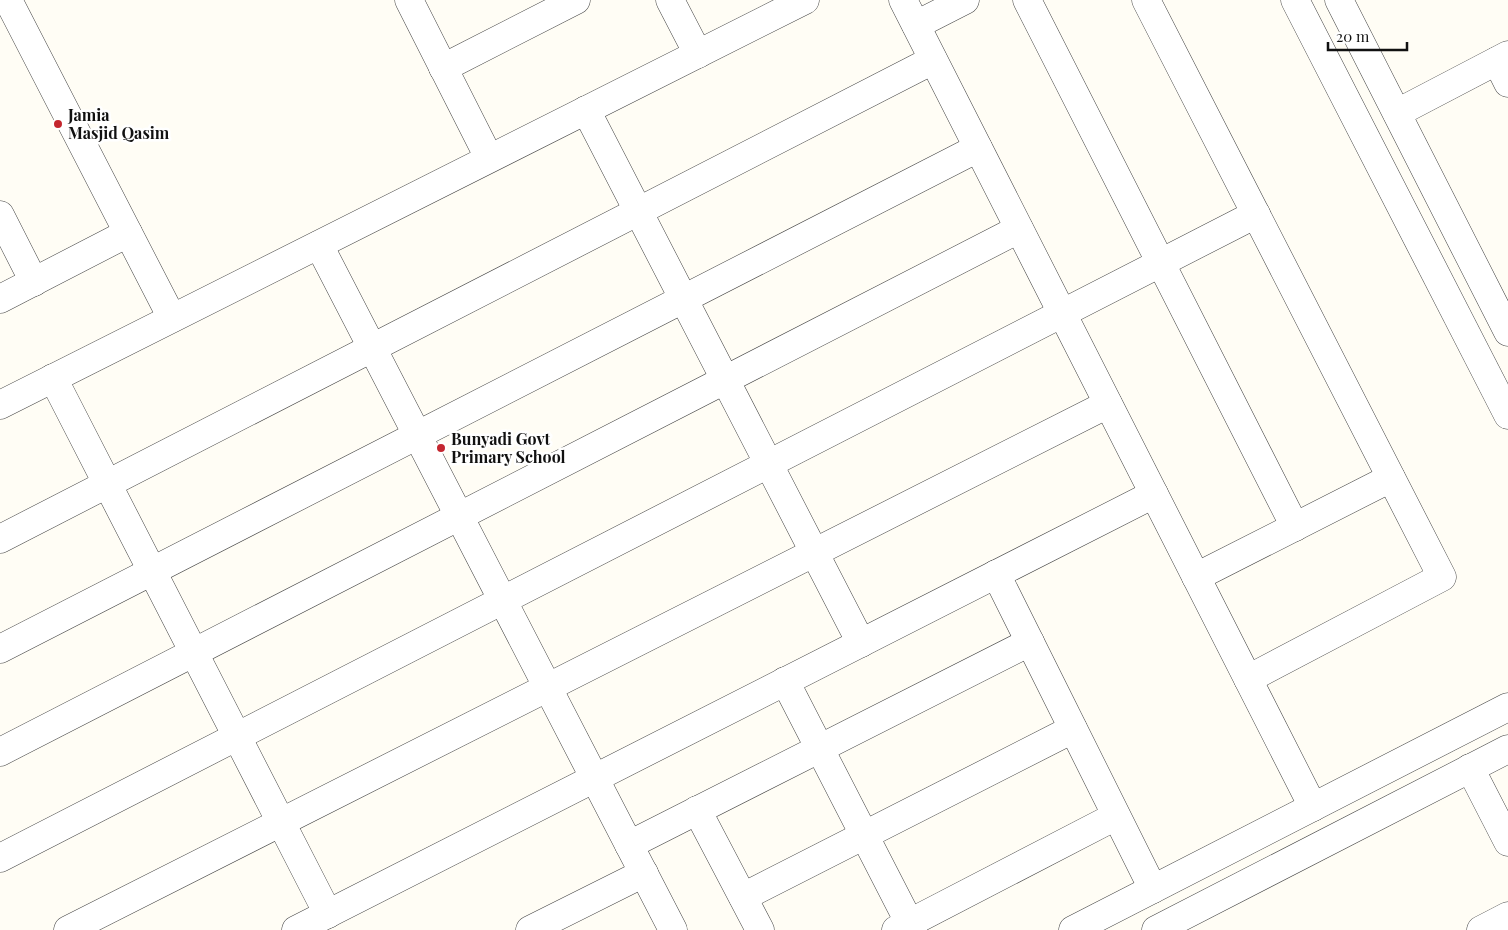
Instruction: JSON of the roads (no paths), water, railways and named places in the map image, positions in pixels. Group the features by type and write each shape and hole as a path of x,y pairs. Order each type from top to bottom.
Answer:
{"street":[{"path":"8,0 172,318"},
{"path":"408,0 489,158"},
{"path":"444,68 545,7 576,0"},
{"path":"670,0 698,54"},
{"path":"903,0 1313,807"},
{"path":"916,25 965,0"},
{"path":"1027,0 1295,527"},
{"path":"1146,0 1442,576 1248,679"},
{"path":"1295,0 1508,415"},
{"path":"1339,0 1508,332"},
{"path":"0,405 698,54 797,2"},
{"path":"0,539 933,60"},
{"path":"1397,113 1504,66"},
{"path":"586,110 861,642"},
{"path":"0,649 978,148"},
{"path":"0,858 1256,214"},
{"path":"0,215 34,282"},
{"path":"0,752 1019,229"},
{"path":"0,299 128,233"},
{"path":"319,244 673,930"},
{"path":"53,378 328,914"},
{"path":"68,930 1108,404"},
{"path":"1196,577 1391,478"},
{"path":"296,930 1154,494"},
{"path":"996,574 1153,889"},
{"path":"629,845 1030,642"},
{"path":"786,681 864,835 906,928 1116,816"},
{"path":"1073,930 1508,707"},
{"path":"743,897 1073,729"},
{"path":"1156,930 1508,749"},
{"path":"1470,768 1508,842"},
{"path":"697,810 760,930"},
{"path":"530,930 644,873"},
{"path":"1481,930 1508,916"}],"place":[{"name":"Jamia Masjid Qasim","path":"58,124"},
{"name":"Bunyadi Govt Primary School","path":"441,448"}]}
